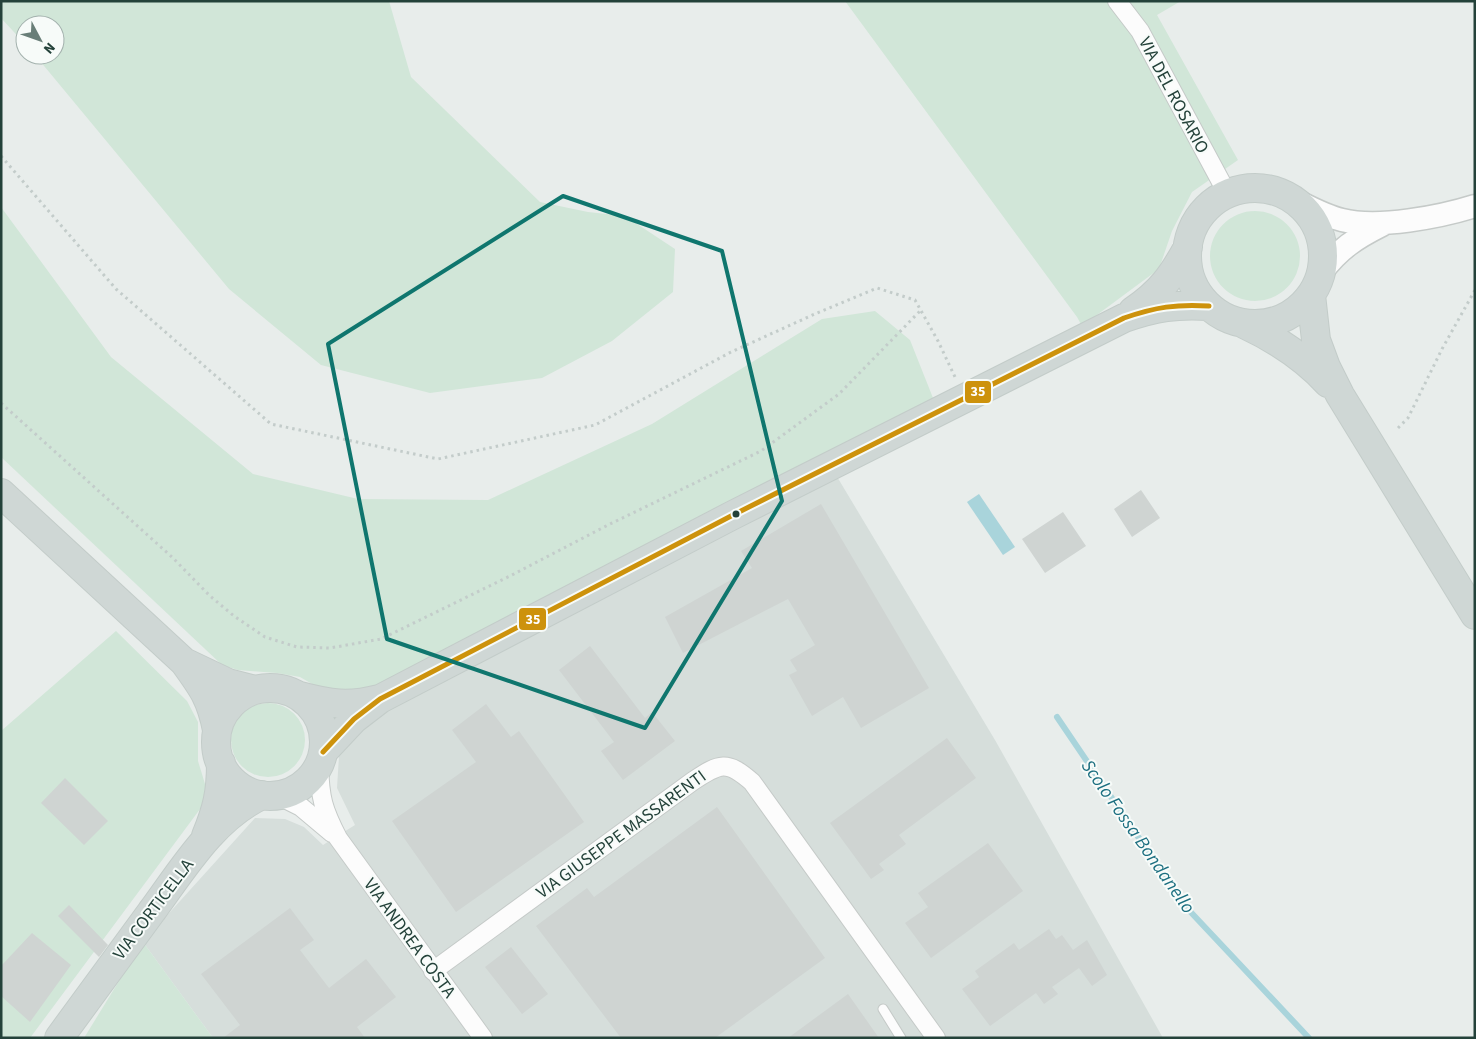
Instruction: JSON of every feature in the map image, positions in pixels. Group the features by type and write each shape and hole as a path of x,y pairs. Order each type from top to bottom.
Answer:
{"main road":[{"path":"1124,318 1162,288 1174,273 1188,247 1195,223 1212,203 1227,193 1246,188 1276,190 1293,199 1306,210 1316,224 1322,239 1324,256 1316,284 1316,340 1326,366 1340,395 1475,615"},
{"path":"1188,247 1191,279 1198,294 1209,306 1228,319 1255,324 1271,322 1286,316 1300,307 1316,284"},
{"path":"204,842 216,812 221,788 221,764 216,742 217,730 222,717 230,705 242,696 255,690 270,688 286,690 327,703 360,704 380,698 733,515 1124,318 1150,309 1166,306 1209,306"},
{"path":"1239,322 1269,336 1296,353 1315,369 1340,395"},
{"path":"1,493 184,662 200,683 210,702 217,730"},
{"path":"184,662 228,683 255,690"},
{"path":"221,764 233,781 242,788 270,795 298,788 314,774 321,758 324,739 322,726 317,715 310,704 300,696"},
{"path":"321,758 354,719 380,698"},
{"name":"VIA CORTICELLA","path":"60,1038 94,988 204,842 241,806 270,795"}],"street":[{"name":"VIA DEL ROSARIO","path":"1117,1 1140,31 1227,193"},
{"path":"1293,199 1326,215 1360,224 1383,224 1475,206"},
{"path":"1316,284 1332,258 1343,248 1360,235 1383,224"},
{"name":"VIA ANDREA COSTA","path":"321,758 320,790 322,804 338,838 482,1038"},
{"name":"VIA GIUSEPPE MASSARENTI","path":"433,971 693,780 711,768 725,766 738,770 752,782 936,1038"},
{"name":"VIA ANDREA COSTA","path":"270,795 301,807 319,820 338,838"}],"lane":[{"path":"883,1009 901,1038"}],"path":[{"path":"1,156 116,289 271,424 438,458 595,425 731,352 877,288 914,300 938,341 965,398"},
{"path":"1398,428 1408,418 1442,349 1475,290"},
{"path":"1,403 173,558 210,596 234,616 265,637 297,647 330,648 381,639 512,575 610,524 761,451 839,394 920,311"}],"highlighted area":[{"path":"563,196 722,251 782,501 645,728 387,639 328,344"}],"shaded area":[{"path":"836,475 995,740 1163,1038 213,1038 143,942 255,818 285,819 304,827 323,845 355,825 337,788 339,756 351,739 391,708"}],"green space":[{"path":"1,1 389,1 411,77 540,202 588,212 625,216 675,249 673,292 612,341 542,378 430,393 321,365 229,289 43,65 65,65 65,15 15,15 15,33 1,18"},
{"path":"845,1 1181,1 1157,15 1238,160 1192,192 1172,231 1159,269 1082,326"},
{"path":"1,207 111,357 253,474 358,499 488,500 652,424 822,319 875,311 910,340 935,403 383,683 353,693 319,688 300,677 238,670 222,665 1,457"},
{"path":"1255,211 1264,212 1280,219 1292,231 1299,247 1299,265 1292,281 1280,293 1264,300 1255,301 1246,300 1230,293 1218,281 1211,265 1210,256 1211,247 1218,231 1230,219 1246,212"},
{"path":"116,631 187,701 198,722 198,761 209,797 30,1038 1,1038 1,731"},
{"path":"261,703 275,703 289,709 299,719 305,733 305,747 299,761 289,771 275,777 261,777 247,771 237,761 231,747 231,733 237,719 247,709"},
{"path":"143,942 213,1038 84,1038"}],"water":[{"path":"979,494 1015,547 1003,555 967,502"}],"building":[{"path":"1141,490 1160,518 1132,537 1114,509"},
{"path":"821,504 929,688 861,728 843,697 812,716 789,675 797,671 790,660 815,645 788,599 683,653 665,617 752,568 741,551"},
{"path":"1063,512 1086,546 1045,573 1022,539"},
{"path":"590,646 645,718 652,712 675,741 623,780 601,751 614,742 559,670"},
{"path":"486,704 511,737 519,731 584,822 456,912 392,821 476,762 452,730"},
{"path":"947,738 976,778 899,835 906,844 879,864 884,870 871,879 830,823"},
{"path":"65,778 108,821 84,845 41,803"},
{"path":"717,807 825,958 715,1038 621,1038 536,926 587,888 594,897"},
{"path":"988,843 1023,891 931,958 905,923 928,907 918,893"},
{"path":"69,905 108,945 99,957 58,916"},
{"path":"290,908 314,940 300,950 329,988 366,959 396,997 357,1027 365,1038 223,1038 240,1025 201,974"},
{"path":"1049,929 1056,939 1062,935 1073,950 1087,940 1107,975 1092,986 1079,968 1052,987 1058,994 1044,1004 1036,993 990,1026 962,989 979,977 975,971 1014,943 1019,950"},
{"path":"32,933 71,965 30,1022 1,996 1,966"},
{"path":"511,947 548,994 522,1014 485,967"},
{"path":"848,994 879,1038 788,1038"}],"waterway":[{"name":"Scolo Fossa Bondanello","path":"1057,717 1185,906 1309,1038"}],"transit line":[{"name":"35","path":"323,752 354,719 380,699 733,515 1124,318 1166,307 1186,305 1209,306"}]}
